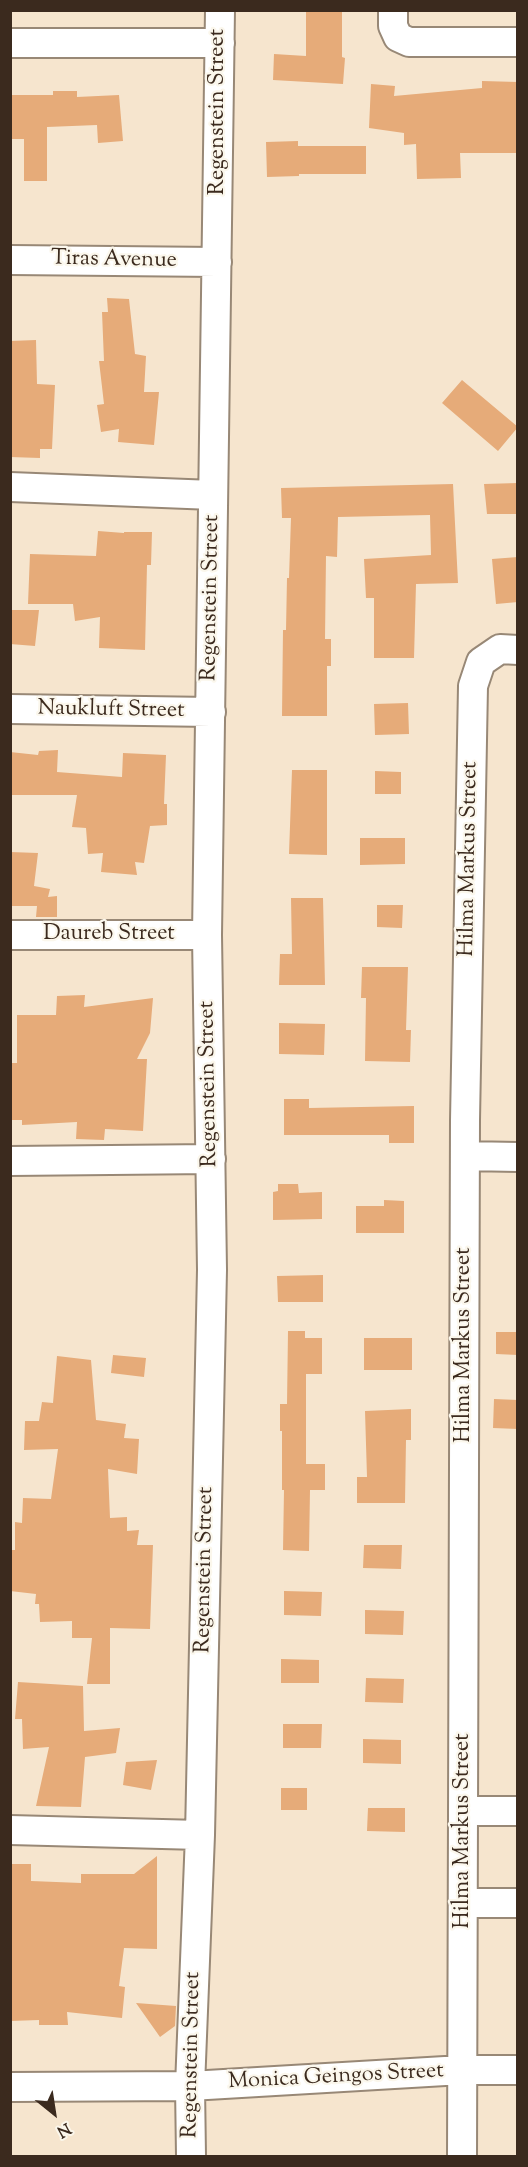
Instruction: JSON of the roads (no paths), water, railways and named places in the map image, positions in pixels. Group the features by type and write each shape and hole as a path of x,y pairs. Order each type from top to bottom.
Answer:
{"street":[{"name":"Regenstein Street","path":"191,2157 190,2086 200,1835 212,1270 207,935 220,10"},
{"path":"393,10 393,26 398,37 409,42 518,42"},
{"path":"10,43 220,43"},
{"name":"Tiras Avenue","path":"10,260 217,262"},
{"path":"10,487 213,495"},
{"name":"Hilma Markus Street","path":"462,2157 465,1811 465,1156 473,686 481,662 500,650 518,650"},
{"name":"Naukluft Street","path":"10,709 211,712"},
{"name":"Daureb Street","path":"10,934 207,935"},
{"path":"465,1156 518,1157"},
{"path":"10,1161 211,1159"},
{"path":"465,1811 518,1811"},
{"path":"10,1830 200,1835"},
{"path":"464,1903 518,1903"},
{"name":"Monica Geingos Street","path":"10,2087 190,2086 462,2070 518,2070"}]}
